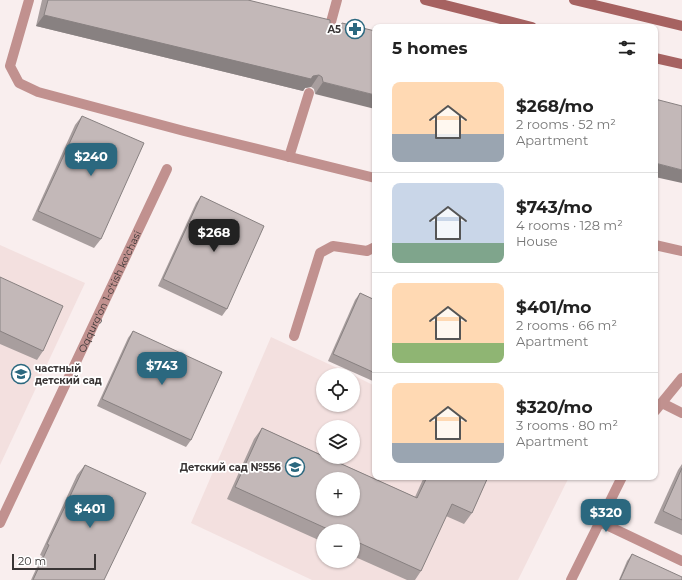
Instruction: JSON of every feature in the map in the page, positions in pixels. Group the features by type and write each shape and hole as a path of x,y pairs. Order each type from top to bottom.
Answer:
{"main road":[{"path":"425,0 520,24"},
{"path":"574,0 682,26"},
{"path":"658,59 682,64"}],"street":[{"path":"29,0 10,66 19,83 38,92 184,131 372,177"},
{"path":"328,33 337,0"},
{"path":"289,157 309,92"},
{"name":"Oqqurg'on 1-o'tish ko'chasi","path":"0,523 167,169"},
{"path":"658,245 682,252"},
{"path":"294,336 320,254 333,246 367,251 372,248"},
{"path":"682,378 658,407 682,413"},
{"path":"571,580 621,480"},
{"path":"600,522 682,561"}],"shaded area":[{"name":"частный детский сад","path":"0,245 85,283 0,465"},
{"name":"Детский сад №556","path":"271,337 337,368 316,368 316,412 360,412 360,378 372,384 372,480 568,480 518,580 312,580 191,523"}],"building":[{"path":"48,0 248,0 330,20 331,26 335,28 340,26 342,23 372,30 372,94 323,82 322,77 319,75 313,76 311,79 44,15"},
{"path":"658,100 682,106 682,170 658,164"},
{"path":"82,116 144,143 101,239 38,211"},
{"path":"201,196 264,226 227,309 163,279"},
{"path":"0,277 63,306 43,351 0,331"},
{"path":"360,293 372,299 372,372 333,354"},
{"path":"133,331 222,372 191,440 102,399"},
{"path":"262,428 316,453 316,464 342,464 359,472 316,472 316,516 360,516 360,472 372,478 372,480 377,480 417,498 426,480 487,480 472,513 452,504 421,571 360,543 360,524 317,524 235,487"},
{"path":"85,465 146,493 104,580 33,580 49,545 47,544"},
{"path":"682,468 682,520 663,511"},
{"path":"632,554 682,577 682,580 620,580"}],"place":[{"name":"A5","path":"355,29"},
{"name":"частный детский сад","path":"21,374"},
{"name":"Детский сад №556","path":"295,467"}]}
